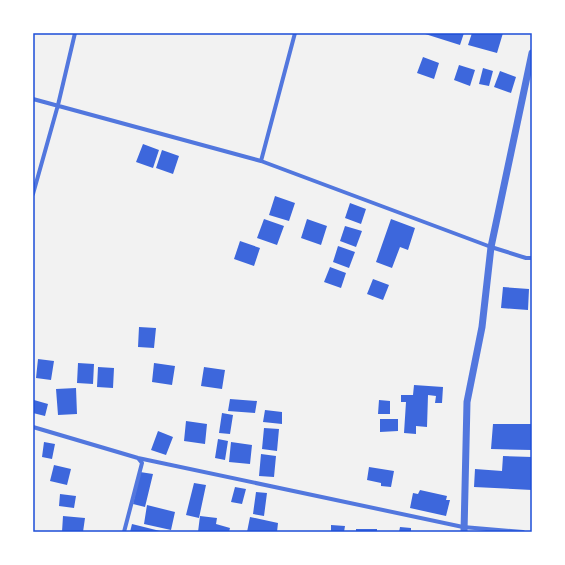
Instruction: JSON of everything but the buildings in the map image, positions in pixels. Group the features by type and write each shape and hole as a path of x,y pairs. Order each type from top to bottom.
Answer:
{"street":[{"path":"33,194 76,33"},
{"path":"261,161 295,33"},
{"path":"463,530 467,402 482,327 491,247 532,54"},
{"path":"33,99 261,161 491,247 526,258 532,258"},
{"path":"33,427 138,458 463,530 523,532"},
{"path":"124,532 142,463 138,458"}]}
